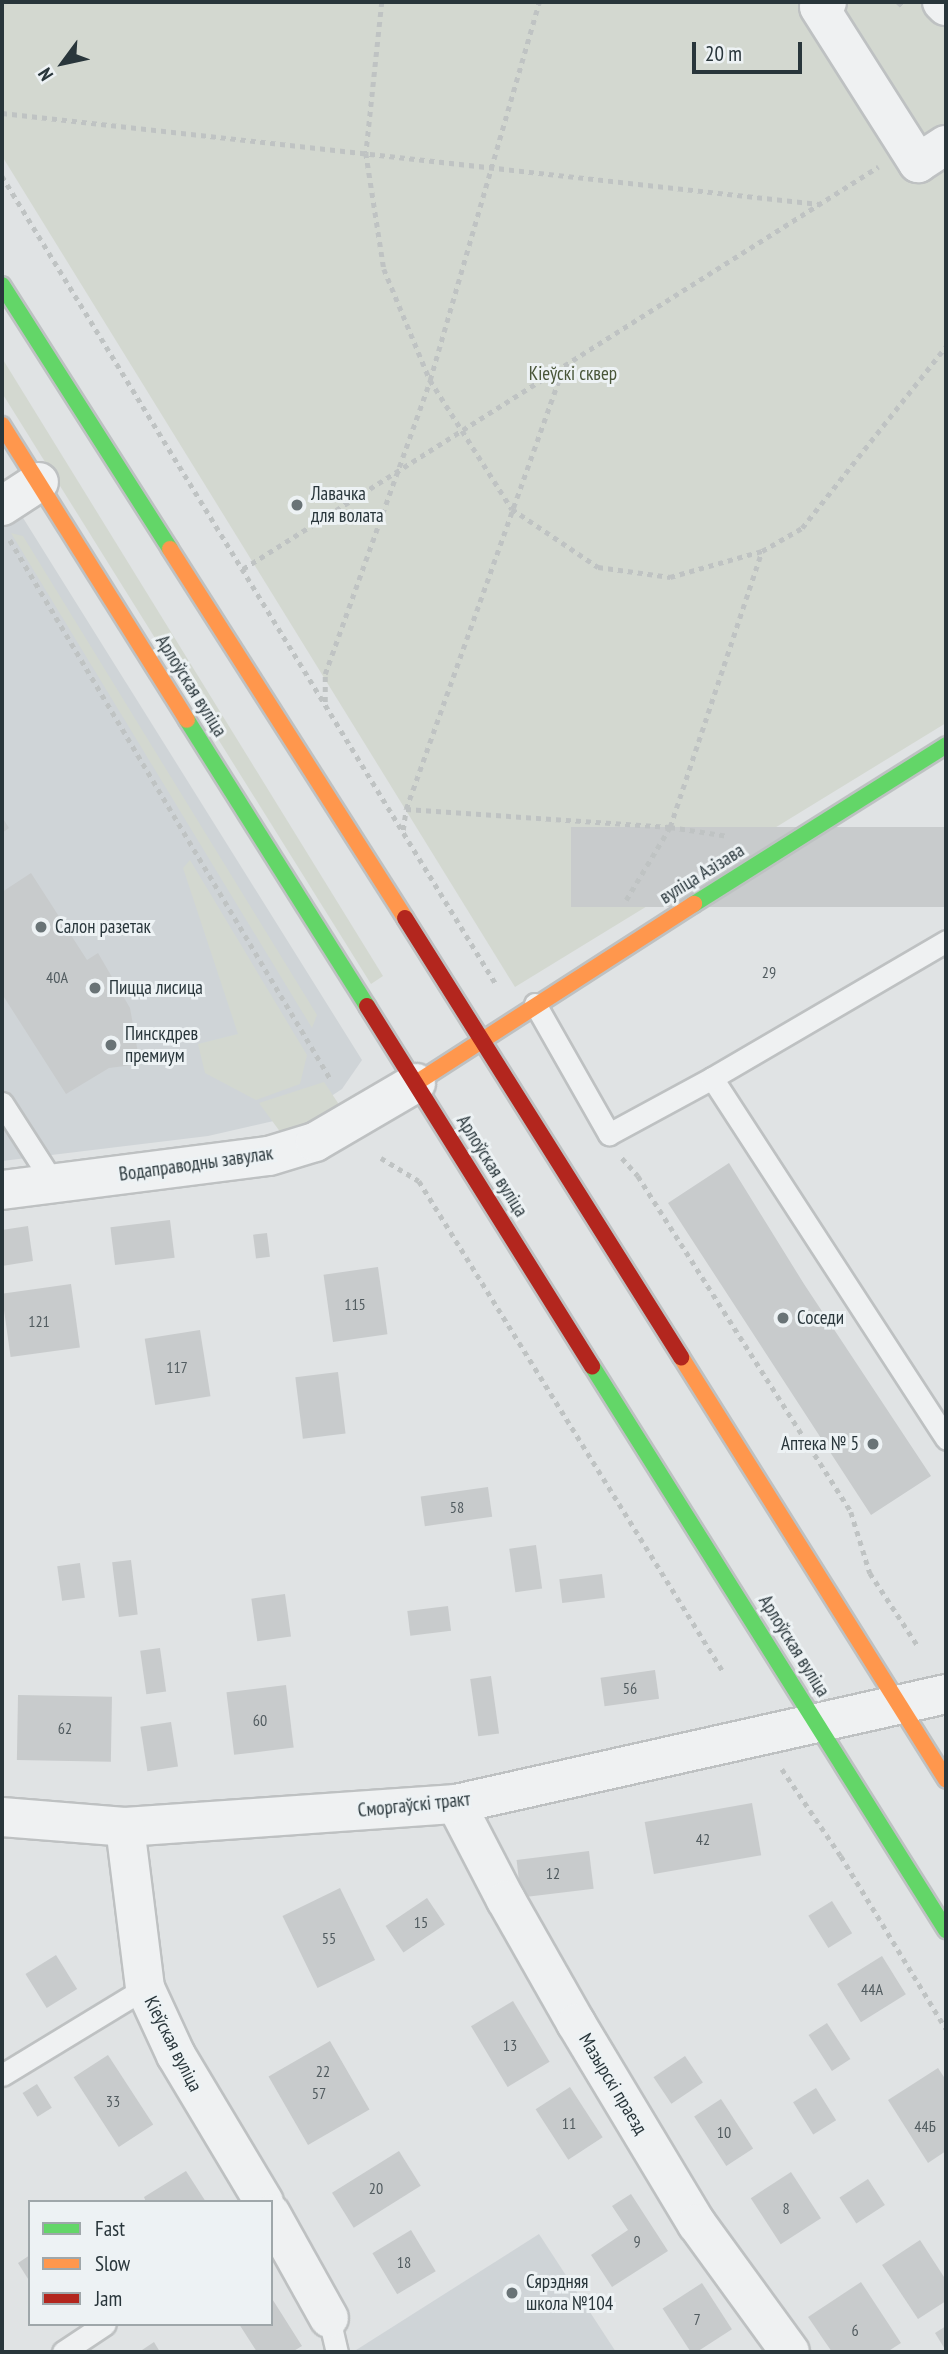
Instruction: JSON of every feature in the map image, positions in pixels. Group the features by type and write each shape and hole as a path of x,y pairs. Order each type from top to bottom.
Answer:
{"main road":[{"path":"2,285 482,1040 946,1780"},
{"name":"Арлоўская вуліца","path":"2,425 946,1930"},
{"name":"вуліца Азізава","path":"416,1083 534,1004 946,745"}],"street":[{"path":"827,2 819,7 918,163 946,145"},
{"path":"942,2 946,6"},
{"path":"5,522 38,482"},
{"name":"Водаправодны завулак","path":"2,1189 269,1156 315,1142 416,1083"},
{"path":"900,1706 946,1694"},
{"name":"Сморгаўскі тракт","path":"2,1816 125,1827 456,1804 900,1706"},
{"name":"Мазырскі праезд","path":"456,1804 506,1900 576,2023 697,2224 790,2352"},
{"name":"Кіеўская вуліца","path":"125,1827 145,1988 176,2055 263,2200"},
{"path":"273,2218 333,2335"}],"lane":[{"path":"534,1004 609,1134 712,1078 946,941"},
{"path":"712,1078 946,1439"},
{"path":"2,1103 54,1184"},
{"path":"2,2075 145,1988"},
{"path":"63,2352 102,2326"}],"path":[{"path":"383,2 366,153 384,269 430,380 512,509 598,567 670,577 762,551 802,528 946,346"},
{"path":"325,705 325,674 430,380 539,2"},
{"path":"2,113 494,165 820,204"},
{"path":"243,569 890,160"},
{"path":"2,176 501,992"},
{"path":"402,831 406,809 565,365"},
{"path":"5,522 330,1078"},
{"path":"621,910 670,827 762,551"},
{"path":"406,809 670,827 734,837"},
{"path":"621,1156 638,1175 851,1512 870,1573 918,1646"},
{"path":"381,1158 419,1181 724,1673"},
{"path":"777,1761 841,1857 946,2029"}],"shaded area":[{"path":"20,513 362,1060 342,1089 304,1114 208,1136 2,1161 2,525"},
{"name":"Сярэдняя школа №104","path":"539,2234 616,2352 353,2352"}],"green space":[{"name":"Кіеўскі сквер","path":"2,2 946,2 946,723 515,987 2,156"},
{"path":"2,358 383,976 371,984 2,393"},
{"path":"11,533 23,536 317,1015 312,1028"},
{"path":"190,860 307,1055 300,1084 256,1100 205,1073 198,1044 238,1034 183,868"},
{"path":"324,1082 338,1103 335,1118 281,1133 259,1103"}],"building":[{"path":"2,817 9,828 2,833"},
{"path":"571,827 946,827 946,907 571,907"},
{"path":"31,873 87,960 98,953 130,1008 140,1064 109,1068 66,1094 2,994 2,892"},
{"path":"729,1163 804,1284 931,1476 871,1515 668,1203"},
{"path":"170,1220 175,1258 115,1265 110,1227"},
{"path":"28,1226 33,1261 2,1266 2,1230"},
{"path":"267,1233 270,1257 256,1259 253,1235"},
{"path":"378,1267 387,1334 333,1342 324,1275"},
{"path":"71,1284 80,1347 11,1357 2,1294"},
{"path":"200,1330 210,1396 155,1405 145,1339"},
{"path":"338,1372 346,1434 303,1439 295,1377"},
{"path":"488,1487 492,1517 425,1526 421,1496"},
{"path":"536,1545 542,1589 515,1592 509,1549"},
{"path":"131,1560 138,1615 119,1617 112,1562"},
{"path":"80,1563 85,1598 62,1601 57,1566"},
{"path":"602,1574 605,1598 562,1603 559,1579"},
{"path":"285,1594 291,1637 257,1641 251,1599"},
{"path":"448,1606 451,1631 410,1636 407,1611"},
{"path":"160,1648 166,1692 146,1694 140,1651"},
{"path":"655,1670 659,1699 605,1706 601,1678"},
{"path":"491,1676 499,1733 478,1736 470,1679"},
{"path":"286,1685 294,1748 234,1755 226,1692"},
{"path":"18,1695 112,1697 111,1762 17,1760"},
{"path":"171,1722 178,1766 147,1771 140,1727"},
{"path":"752,1803 761,1855 654,1874 645,1822"},
{"path":"589,1851 594,1889 521,1898 517,1860"},
{"path":"340,1888 375,1960 318,1988 282,1916"},
{"path":"427,1898 445,1925 403,1952 386,1926"},
{"path":"832,1901 852,1933 828,1948 808,1916"},
{"path":"56,1955 77,1989 47,2008 25,1974"},
{"path":"882,1956 906,1994 861,2022 837,1984"},
{"path":"513,2001 550,2062 508,2087 471,2026"},
{"path":"827,2023 850,2059 832,2071 809,2035"},
{"path":"330,2041 370,2109 308,2145 269,2076"},
{"path":"108,2055 153,2125 119,2147 74,2077"},
{"path":"685,2056 703,2083 671,2104 653,2077"},
{"path":"938,2068 946,2080 946,2151 928,2163 888,2100"},
{"path":"37,2084 52,2108 37,2117 23,2093"},
{"path":"570,2087 603,2137 568,2160 536,2109"},
{"path":"816,2088 836,2120 813,2135 793,2102"},
{"path":"721,2099 753,2148 726,2166 694,2116"},
{"path":"399,2151 421,2186 354,2228 332,2193"},
{"path":"186,2171 205,2200 145,2200 144,2197"},
{"path":"791,2172 821,2218 781,2244 751,2198"},
{"path":"868,2179 885,2205 856,2224 839,2198"},
{"path":"631,2194 668,2251 612,2287 591,2255 628,2230 612,2206"},
{"path":"411,2230 436,2271 397,2294 372,2253"},
{"path":"920,2240 946,2280 946,2301 918,2319 882,2265"},
{"path":"28,2256 28,2279 18,2263"},
{"path":"861,2282 901,2343 887,2352 832,2352 808,2317"},
{"path":"702,2283 732,2329 697,2352 691,2352 663,2309"},
{"path":"273,2300 302,2346 292,2352 257,2352 240,2326 273,2326"},
{"path":"946,2326 946,2351 935,2333"},
{"path":"154,2342 160,2352 139,2352"}],"traffic: fast":[{"path":"2,285 170,549"},
{"path":"187,720 367,1006"},
{"path":"694,904 946,745"},
{"path":"592,1366 946,1930"}],"traffic: slow":[{"path":"2,425 187,720"},
{"path":"170,549 405,918"},
{"path":"416,1083 694,904"},
{"path":"681,1357 946,1780"}],"traffic: jam":[{"path":"405,918 681,1357"},
{"path":"367,1006 592,1366"}],"place":[{"name":"Лавачка для волата","path":"297,505"},
{"name":"Салон разетак","path":"41,927"},
{"name":"Пицца лисица","path":"95,988"},
{"name":"Пинскдрев премиум","path":"111,1045"},
{"name":"Соседи","path":"783,1318"},
{"name":"Аптека № 5","path":"873,1444"},
{"name":"Сярэдняя школа №104","path":"512,2293"}]}
